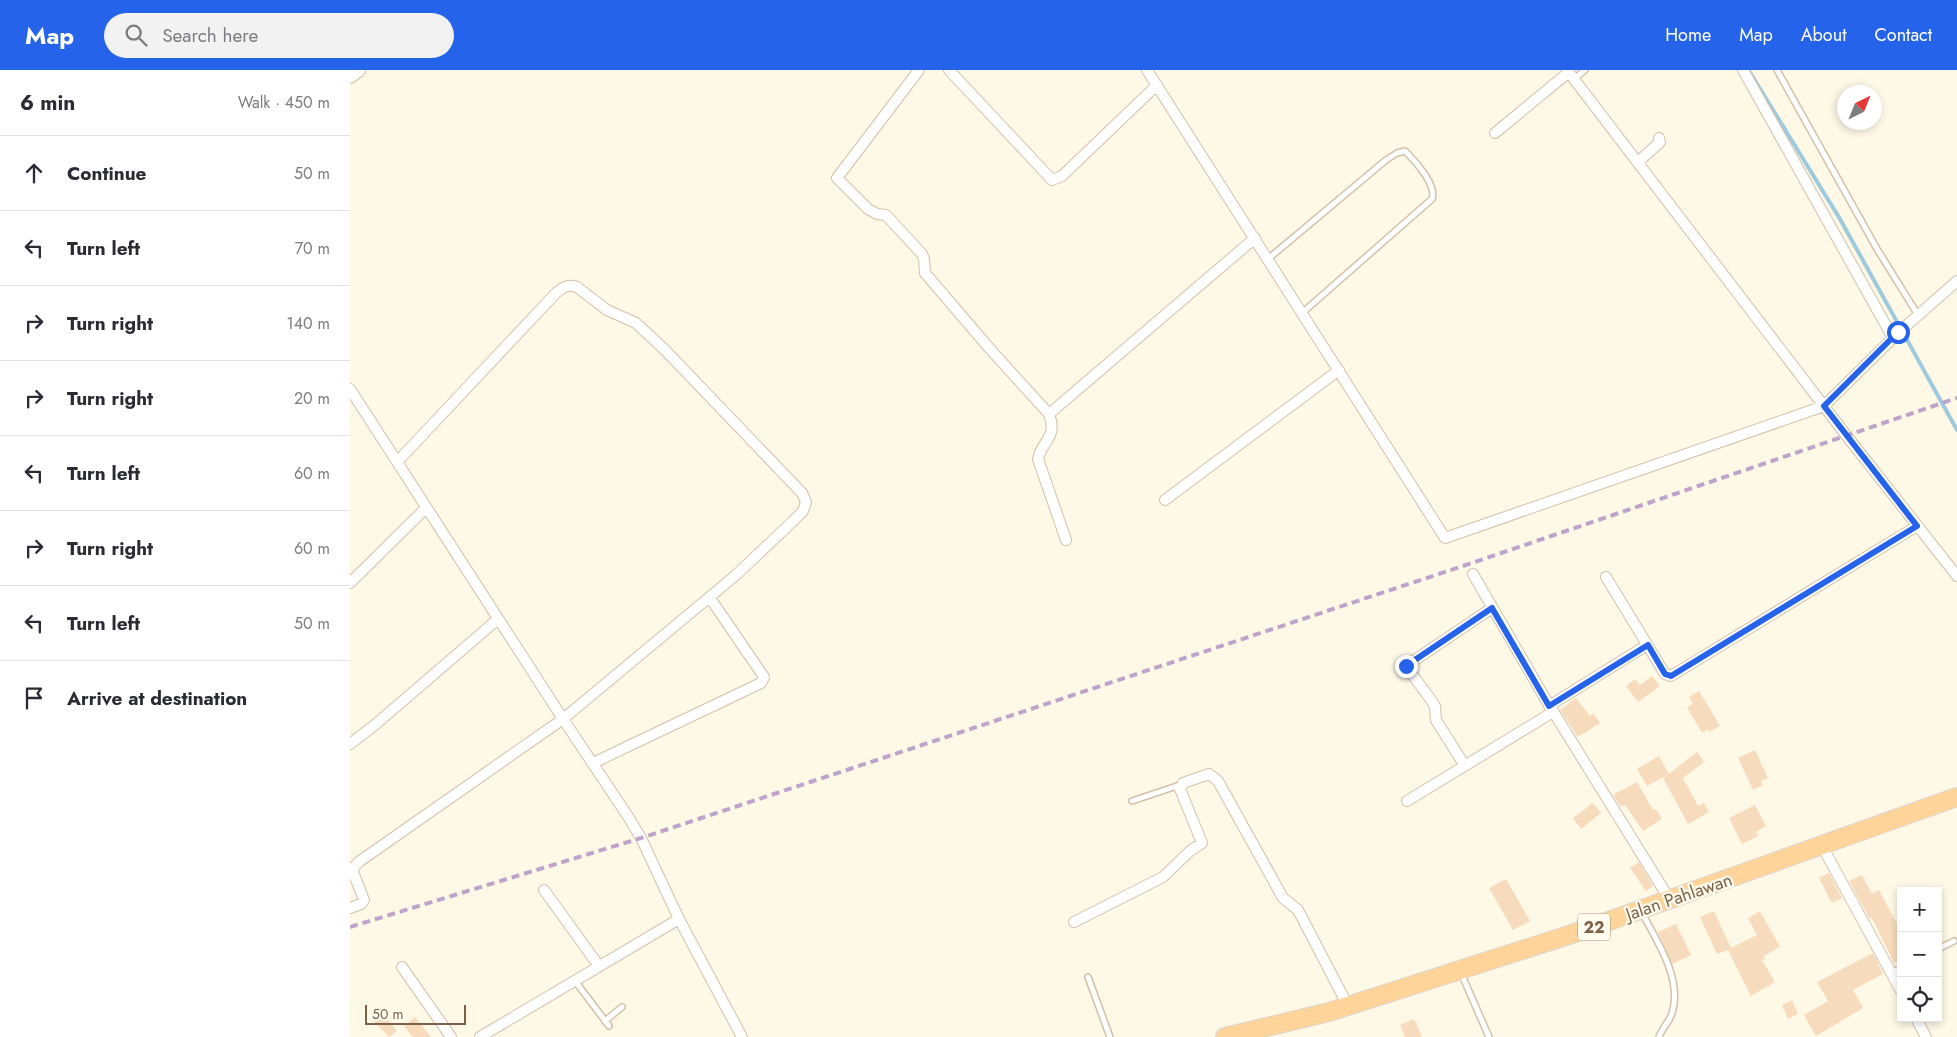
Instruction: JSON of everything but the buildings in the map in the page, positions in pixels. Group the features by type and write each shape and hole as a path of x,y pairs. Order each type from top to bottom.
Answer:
{"highway":[{"name":"Jalan Pahlawan","path":"1225,1037 1348,1006 1460,970 1670,900 1957,797"}],"street":[{"path":"350,76 358,70"},
{"path":"919,70 837,178 868,209 877,214 886,215 922,254 926,273 990,349 1050,414 1052,427 1050,436 1038,459 1066,540"},
{"path":"948,70 1052,180 1062,176 1157,85"},
{"path":"1147,70 1445,538 1824,406 1896,335 1957,281"},
{"path":"1743,70 1896,335"},
{"path":"1495,133 1570,74 1824,406 1957,576"},
{"path":"1638,162 1660,142 1659,138"},
{"path":"1050,414 1255,238"},
{"path":"350,908 361,904 364,900 352,872 360,861 563,719 636,656 710,598 792,522 805,506 805,498 651,336 636,323 606,310 577,287 565,286 556,293 397,462"},
{"path":"1166,500 1339,370"},
{"path":"350,389 641,838 679,919 742,1037"},
{"path":"350,583 426,508"},
{"path":"1606,577 1665,674 1671,676 1917,526"},
{"path":"1473,574 1551,709 1670,900"},
{"path":"593,764 764,680 764,677 710,598"},
{"path":"1465,766 1436,720 1435,706 1406,666 1492,608"},
{"path":"350,744 498,619"},
{"path":"1408,801 1465,766 1648,645"},
{"path":"1074,922 1163,877 1190,851 1202,843 1182,796 1181,785 1209,774 1218,781 1283,898 1298,910 1348,1006"},
{"path":"1822,846 1897,984"},
{"path":"544,890 599,966"},
{"path":"480,1037 679,919"},
{"path":"402,967 451,1037"},
{"path":"1918,1022 1926,1037"}],"lane":[{"path":"1570,74 1585,70"},
{"path":"1777,70 1877,249 1917,316"},
{"path":"1268,259 1386,160 1397,153 1405,151 1433,187 1434,194 1428,202 1302,313"},
{"path":"1132,801 1181,785"},
{"path":"1641,910 1669,964 1674,996 1672,1013 1659,1037"},
{"path":"1942,946 1954,941"},
{"path":"1460,970 1489,1037"},
{"path":"1891,973 1897,970"},
{"path":"1088,977 1110,1037"},
{"path":"575,981 607,1023 622,1008"}],"waterway":[{"path":"1749,71 1840,219 1957,430"}],"railway":[{"path":"350,927 641,838 1463,566 1957,398"}],"route":[{"path":"1406,666 1492,608 1549,706 1648,645 1665,674 1671,676 1699,657 1917,526 1824,406 1898,332"}]}
